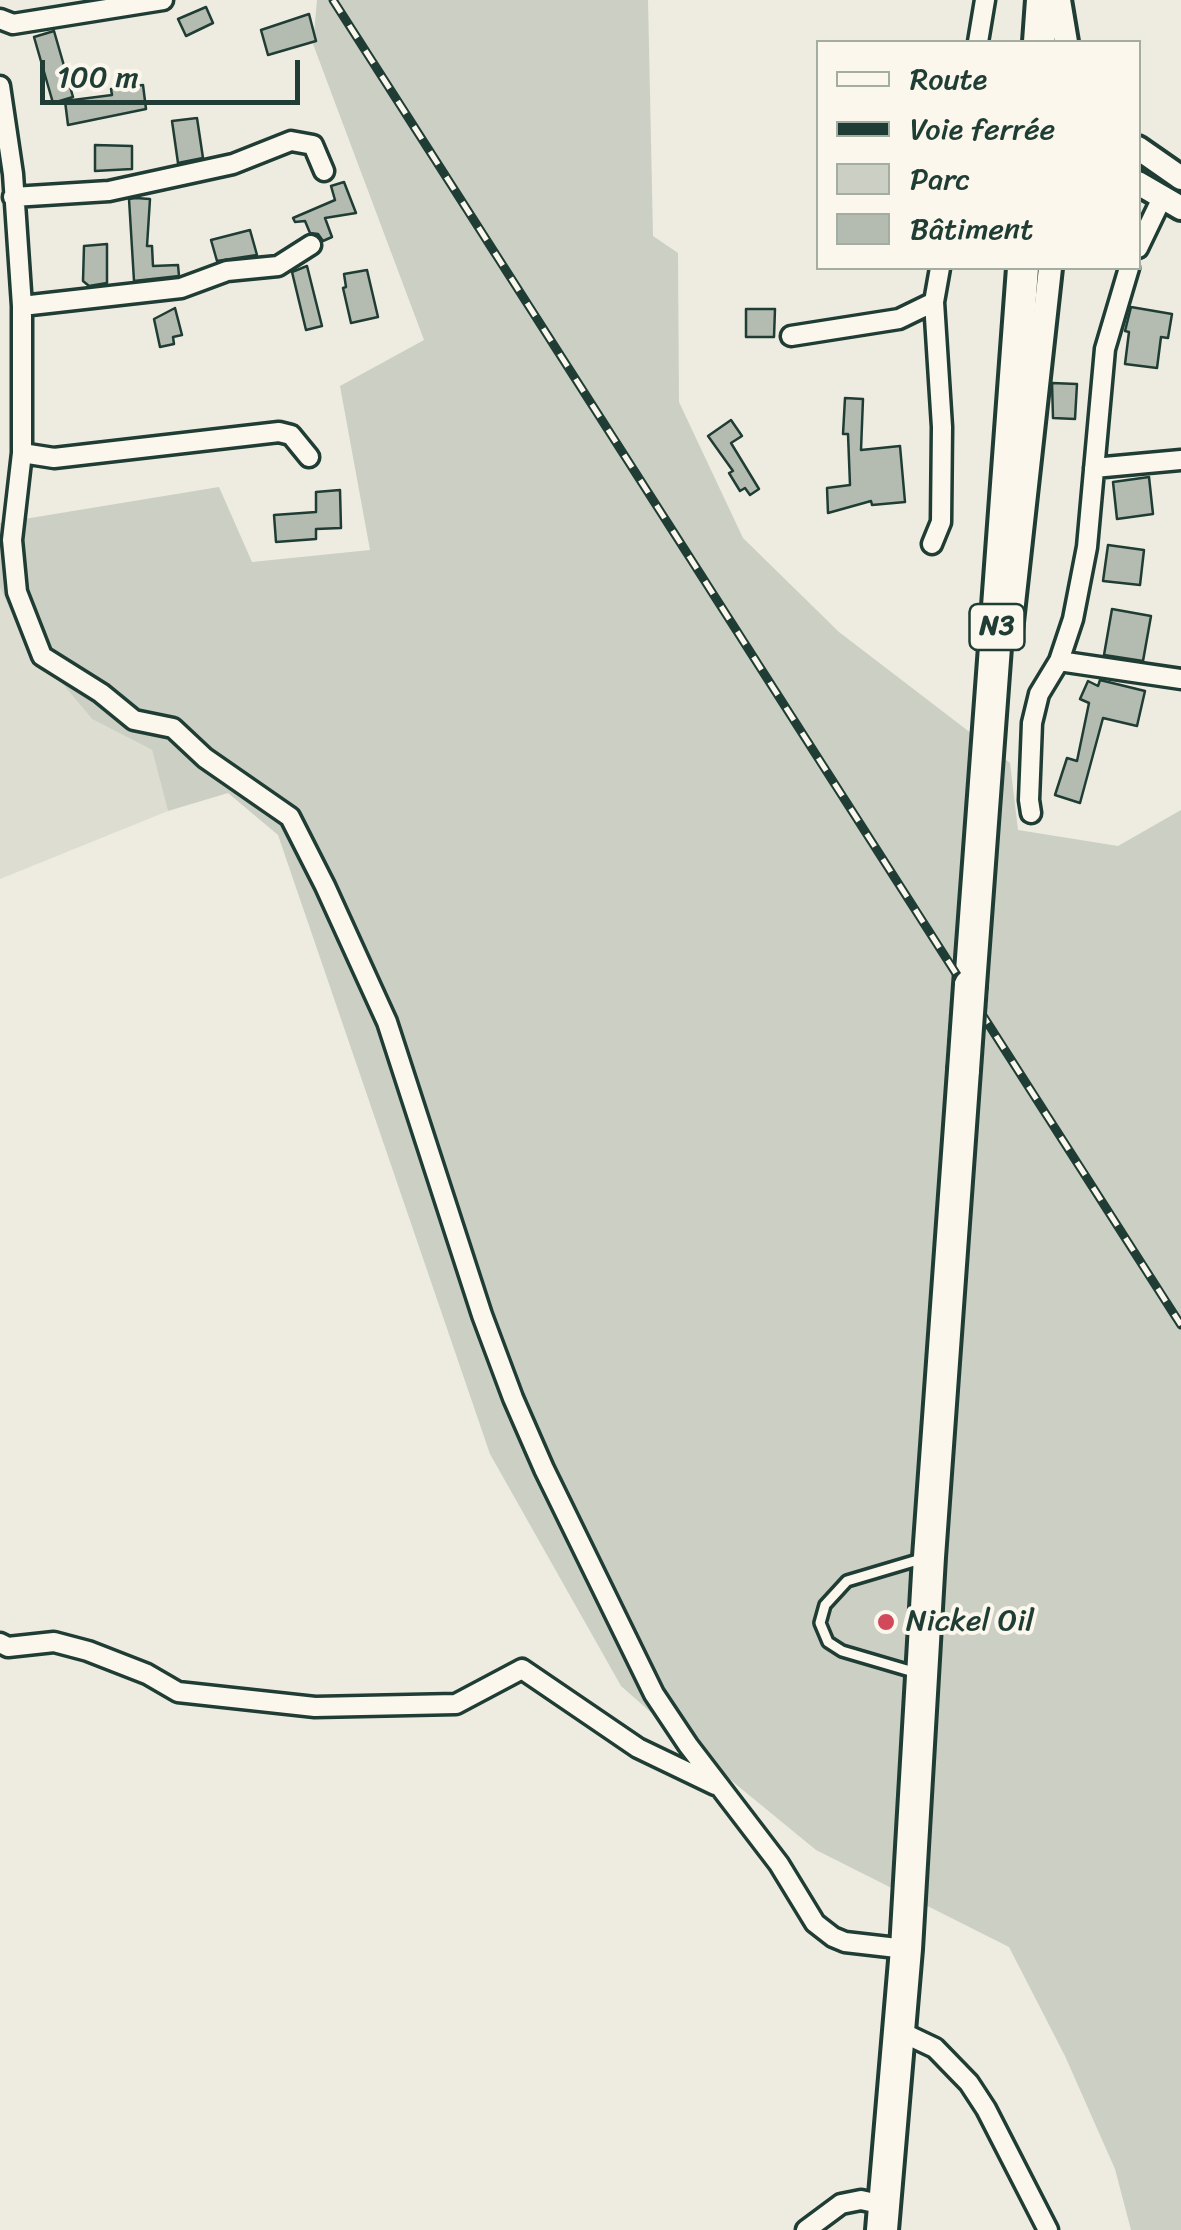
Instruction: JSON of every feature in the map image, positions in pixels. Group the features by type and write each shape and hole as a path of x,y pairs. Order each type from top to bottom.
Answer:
{"highway":[{"path":"1039,40 1042,0"},
{"name":"N3","path":"884,2218 1023,270"}],"street":[{"path":"0,20 13,24 163,0"},
{"path":"978,40 985,0"},
{"path":"1059,0 1066,40"},
{"path":"0,86 13,174 7,224 22,306 22,453 8,490 16,592 42,656 102,693 134,720 173,728 205,758 290,817 386,1022 482,1315 544,1469 654,1694 779,1864 815,1923 845,1942 906,1949"},
{"path":"12,197 110,191 233,164 291,141 313,145 324,171"},
{"path":"1141,150 1181,178"},
{"path":"1141,186 1171,203 1141,244"},
{"path":"22,306 181,288 227,271 278,266 312,245"},
{"path":"932,544 941,522 942,427 934,302 940,270"},
{"path":"985,797 1000,722 1050,270"},
{"path":"1031,813 1032,722 1039,694 1059,662 1072,620 1087,547 1105,349 1129,270"},
{"path":"791,336 899,319 934,302"},
{"path":"22,453 54,458 279,432 290,436 309,456"},
{"path":"1094,468 1181,460"},
{"path":"1059,662 1181,679"},
{"path":"3,1652 54,1642 147,1674 178,1692 315,1707 456,1704 522,1668 638,1748 720,1788"},
{"path":"897,2030 935,2048 969,2083 1048,2230"},
{"path":"806,2230 841,2204 861,2200 884,2218"}],"lane":[{"path":"922,1674 842,1651 828,1642 820,1623 824,1605 847,1581 929,1557"}],"shaded area":[{"path":"0,587 20,633 92,719 152,750 168,811 0,879"}],"green space":[{"path":"317,0 648,0 653,236 678,253 679,402 743,538 839,632 1010,763 1018,830 1118,846 1181,810 1181,2230 1131,2230 1115,2169 1065,2056 1009,1947 816,1850 621,1686 490,1454 278,835 228,793 168,811 152,750 92,719 20,633 0,587 0,523 219,487 252,562 370,550 340,386 424,340 313,44"}],"building":[{"path":"206,7 213,23 186,36 178,19"},
{"path":"309,14 316,41 268,55 261,30"},
{"path":"54,31 73,97 53,103 34,37"},
{"path":"143,85 146,109 68,125 65,101 112,95 111,89"},
{"path":"197,118 203,158 178,163 172,121"},
{"path":"95,145 132,146 132,169 95,171"},
{"path":"344,182 356,213 325,218 332,237 323,241 318,234 310,233 305,221 295,222 293,218 335,200 331,186"},
{"path":"129,199 150,199 147,246 152,246 153,266 178,265 179,276 134,281"},
{"path":"250,230 257,255 217,261 211,240"},
{"path":"107,244 107,283 89,286 83,281 84,246"},
{"path":"307,266 322,326 306,330 292,272"},
{"path":"367,270 378,317 351,323 344,274"},
{"path":"1131,307 1172,314 1168,338 1161,337 1157,368 1125,364 1129,332 1125,331"},
{"path":"175,308 182,335 173,337 174,344 160,347 154,319"},
{"path":"746,309 775,309 774,337 746,337"},
{"path":"1052,383 1077,384 1075,419 1053,418"},
{"path":"845,398 863,399 861,450 900,446 905,502 872,505 871,501 828,513 827,488 850,485 848,434 843,434"},
{"path":"731,420 742,436 731,443 759,489 750,495 745,488 740,491 729,473 733,471 708,436"},
{"path":"1149,477 1153,514 1117,519 1113,482"},
{"path":"340,490 341,528 316,529 316,539 276,542 274,515 316,512 316,492"},
{"path":"1108,545 1144,550 1140,585 1103,581"},
{"path":"1112,609 1151,616 1143,661 1104,655"},
{"path":"1100,680 1145,691 1137,726 1103,718 1080,803 1055,795 1067,758 1077,761 1089,703 1080,699 1088,681 1098,686"}],"railway":[{"path":"333,0 1181,1325"}],"place":[{"name":"Nickel Oil","path":"886,1622"}]}
